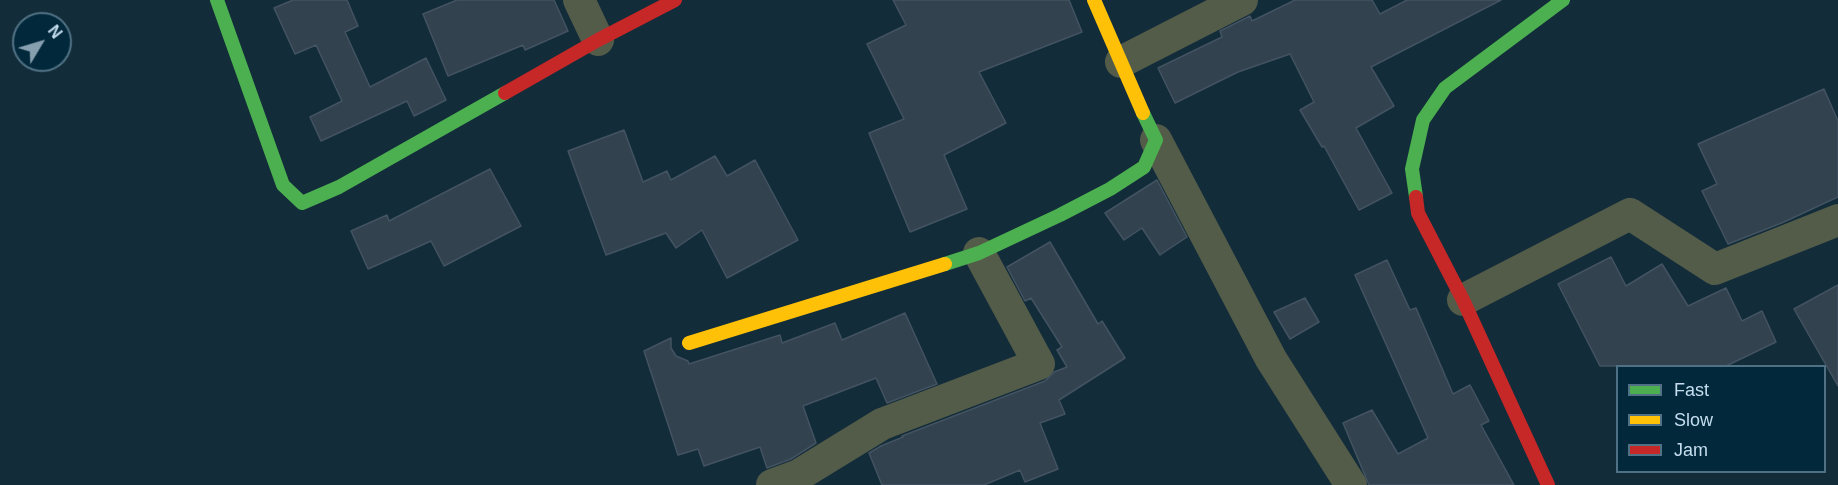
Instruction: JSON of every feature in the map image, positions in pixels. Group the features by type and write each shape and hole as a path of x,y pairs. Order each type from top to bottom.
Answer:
{"street":[{"path":"216,0 282,185 302,203 339,187 598,40 675,0"},
{"path":"579,0 598,40"},
{"path":"1094,0 1156,140 1271,358 1351,485"},
{"path":"1121,62 1242,0"},
{"path":"1548,485 1463,300 1418,213 1412,169 1423,120 1445,88 1563,0"},
{"path":"690,343 978,253 1110,189 1144,167 1156,140"},
{"path":"1463,300 1630,214 1715,269 1838,220"},
{"path":"772,485 799,475 882,424 1039,364 978,253"}],"building":[{"path":"293,0 347,0 358,26 345,32 370,87 426,58 446,100 414,116 407,101 321,141 310,117 342,101 316,45 295,54 274,8"},
{"path":"457,0 554,0 568,31 525,50 523,45 448,76 423,14"},
{"path":"893,0 1069,0 1082,32 979,72 1006,123 944,155 967,209 910,232 869,133 904,119 867,44 906,25"},
{"path":"1295,0 1372,0 1380,14 1407,0 1501,0 1371,67 1394,106 1356,128 1392,193 1359,210 1324,146 1322,147 1300,110 1314,102 1290,54 1238,72 1175,103 1158,68 1222,37 1220,31 1250,16 1252,21"},
{"path":"1824,89 1838,121 1838,197 1728,244 1702,191 1717,184 1698,144"},
{"path":"624,130 643,182 667,171 671,180 715,156 727,176 755,160 798,240 727,278 702,230 676,248 666,233 606,255 568,151"},
{"path":"490,169 521,226 444,266 431,241 368,269 351,231 387,215 389,221"},
{"path":"1157,180 1187,237 1160,255 1142,228 1124,240 1105,213"},
{"path":"1050,242 1098,324 1102,321 1125,358 1059,400 1065,414 1040,423 1058,469 1025,482 1020,470 984,485 882,485 869,453 902,436 1045,381 1054,372 1067,367 1057,350 1062,347 1031,298 1025,301 1007,267"},
{"path":"1611,257 1626,286 1662,264 1688,306 1726,288 1742,321 1762,311 1776,342 1728,365 1600,366 1558,284"},
{"path":"1387,260 1410,310 1416,308 1453,394 1470,385 1489,421 1481,425 1514,485 1369,485 1343,423 1372,410 1398,454 1428,438 1355,275"},
{"path":"1838,285 1838,386 1794,309"},
{"path":"1305,298 1319,322 1290,339 1274,312"},
{"path":"905,313 937,384 887,403 876,378 803,406 816,443 791,459 767,468 760,447 704,466 698,449 678,455 644,351 671,338 671,348 676,356 688,361 689,364 780,335 782,343 835,323 842,340"}],"traffic: fast":[{"path":"217,0 283,185 302,203 339,187 505,93"},
{"path":"1416,197 1412,169 1423,120 1445,88 1563,0"},
{"path":"945,264 979,253 1060,215 1110,189 1144,167 1156,140 1143,113"}],"traffic: slow":[{"path":"1094,0 1143,113"},
{"path":"689,343 945,264"}],"traffic: jam":[{"path":"505,93 598,40 675,0"},
{"path":"1416,197 1418,213 1463,300 1548,485"}]}
